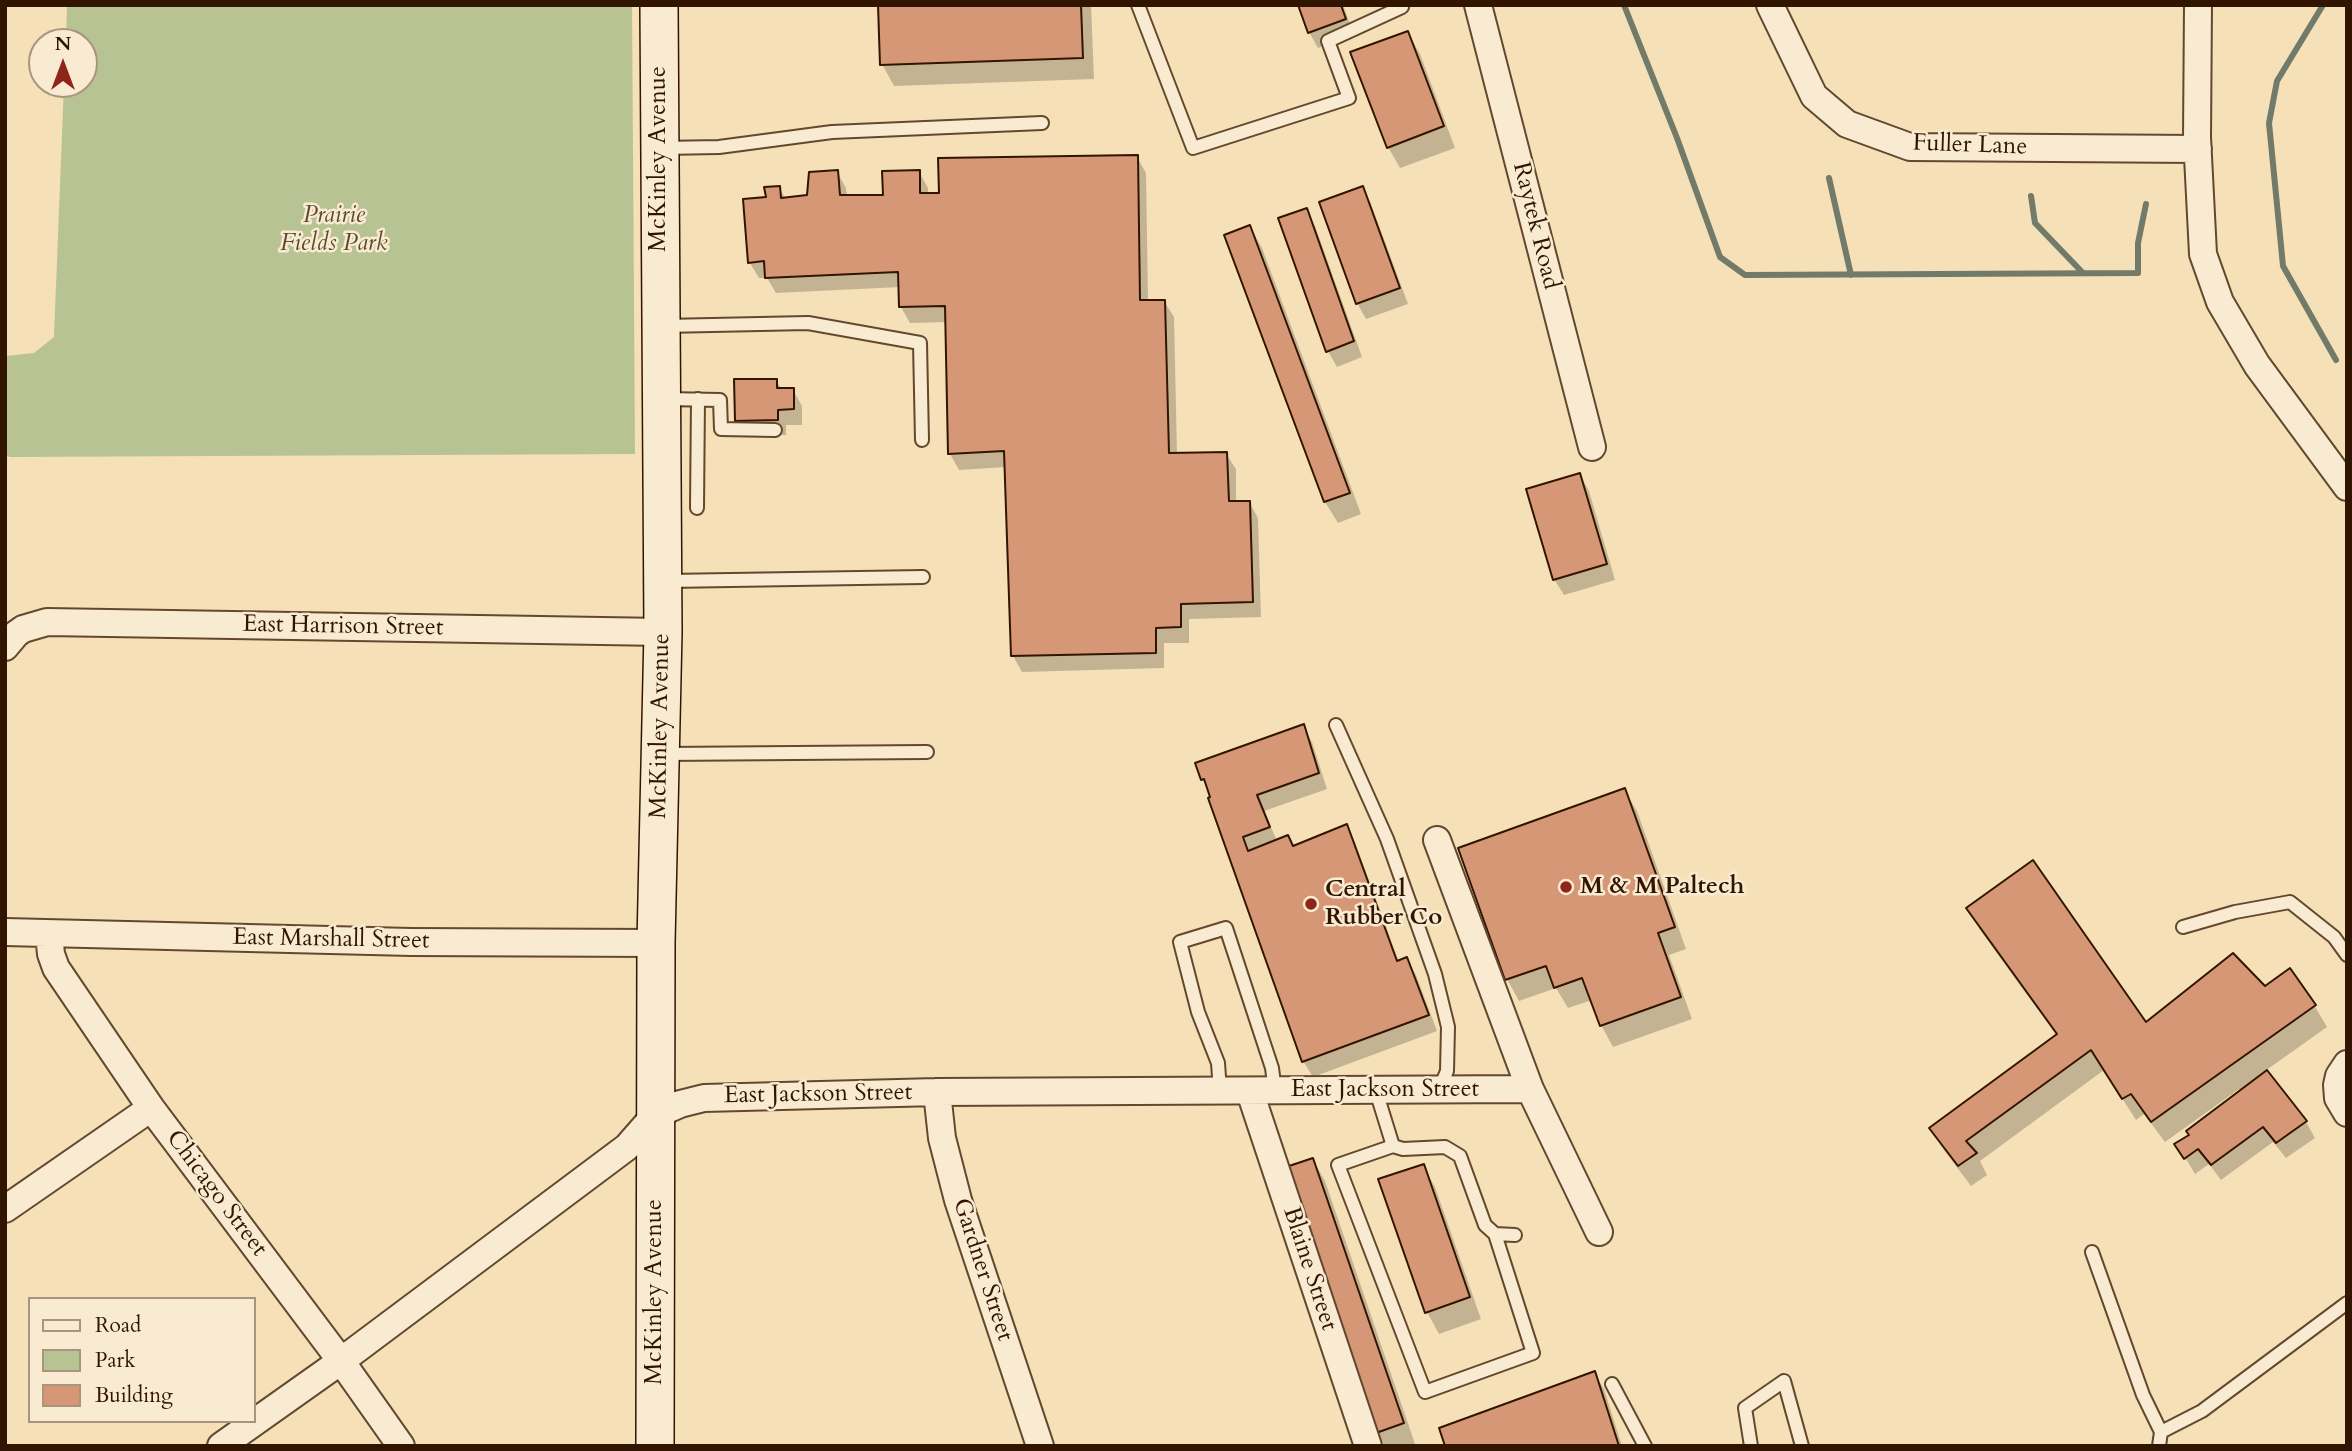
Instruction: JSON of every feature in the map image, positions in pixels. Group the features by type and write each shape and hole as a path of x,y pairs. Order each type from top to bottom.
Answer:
{"street":[{"name":"McKinley Avenue","path":"654,1446 656,943 663,632 659,5"},
{"name":"Raytek Road","path":"1478,5 1592,446"},
{"name":"Fuller Lane","path":"1770,5 1814,96 1847,124 1910,147 2197,143"},
{"path":"2198,5 2197,143 2203,254 2220,302 2257,365 2347,487"},
{"name":"East Harrison Street","path":"14,638 47,622 663,632"},
{"path":"1437,840 1530,1089 1599,1232"},
{"name":"East Marshall Street","path":"5,932 411,942 656,943"},
{"name":"Chicago Street","path":"49,934 56,968 151,1108 341,1361 401,1446"},
{"path":"2342,1074 2338,1098 2347,1113"},
{"name":"East Jackson Street","path":"256,1421 341,1361 627,1147 655,1115 680,1104 704,1098 937,1092 1530,1089"},
{"name":"Blaine Street","path":"1262,1091 1368,1446"},
{"name":"Gardner Street","path":"937,1092 942,1138 958,1200 1040,1446"},
{"path":"5,1209 151,1108"},
{"name":"East Jackson Street","path":"221,1446 253,1423"}],"lane":[{"path":"1138,5 1193,148 1349,98 1328,41 1402,7 1401,5"},
{"path":"660,148 719,147 832,132 1042,122"},
{"path":"660,326 808,323 920,343 922,440"},
{"path":"662,399 720,400 721,429 775,430"},
{"path":"697,508 698,399"},
{"path":"663,581 923,577"},
{"path":"1336,725 1387,839 1436,974 1448,1027 1447,1071 1439,1090"},
{"path":"659,754 927,752"},
{"path":"2183,927 2235,912 2290,901 2334,937 2347,955"},
{"path":"1220,1092 1218,1063 1198,1012 1180,942 1226,928 1272,1068 1262,1091"},
{"path":"1376,1091 1393,1146"},
{"path":"1393,1146 1403,1149 1445,1147 1460,1156 1485,1225 1495,1234 1532,1353 1425,1392 1338,1165 1393,1146"},
{"path":"1495,1234 1516,1235"},
{"path":"2092,1252 2143,1395 2161,1432 2159,1446"},
{"path":"2161,1432 2202,1411 2347,1303"},
{"path":"1751,1446 1745,1408 1784,1381 1802,1446"},
{"path":"1612,1384 1645,1446"}],"green space":[{"name":"Prairie Fields Park","path":"67,5 632,5 635,454 5,455 5,356 34,353 54,337 63,98 98,98 98,28 66,28"}],"building":[{"path":"878,5 1081,5 1083,58 880,65"},
{"path":"1298,5 1341,5 1346,19 1308,33"},
{"path":"1408,31 1444,126 1387,148 1350,52"},
{"path":"1138,155 1140,300 1165,300 1169,453 1227,452 1229,501 1250,501 1253,602 1181,604 1181,627 1156,628 1156,653 1011,656 1004,451 948,454 945,306 899,307 898,272 765,278 764,261 748,263 743,199 766,197 764,187 780,186 781,198 807,195 809,172 838,170 840,195 883,195 882,171 920,170 920,193 939,193 938,158"},
{"path":"1363,186 1400,288 1356,304 1319,202"},
{"path":"1307,208 1354,341 1326,352 1278,218"},
{"path":"1250,225 1350,493 1324,502 1224,235"},
{"path":"734,379 777,379 777,388 794,388 794,409 778,410 778,420 735,421"},
{"path":"1580,473 1607,564 1553,580 1526,489"},
{"name":"Central Rubber Co","path":"1304,724 1319,773 1257,795 1270,827 1243,837 1248,851 1288,835 1293,846 1347,824 1397,961 1407,957 1429,1015 1302,1062 1208,798 1210,797 1204,779 1201,780 1195,763"},
{"name":"M & M Paltech","path":"1625,788 1675,927 1658,933 1681,997 1600,1026 1582,978 1554,988 1546,966 1505,980 1458,848"},
{"path":"2033,860 2146,1022 2233,953 2265,986 2290,968 2316,1005 2151,1122 2131,1094 2122,1099 2091,1050 1966,1141 1977,1153 1958,1166 1929,1128 2057,1034 1966,908"},
{"path":"2267,1070 2307,1121 2276,1143 2263,1127 2211,1165 2198,1149 2184,1159 2174,1144 2189,1135 2186,1131"},
{"path":"1313,1158 1404,1423 1376,1433 1286,1167"},
{"path":"1424,1164 1470,1297 1425,1313 1378,1179"},
{"path":"1595,1371 1619,1446 1445,1446 1439,1428"}],"waterway":[{"path":"1624,5 1677,138 1720,257 1745,275 2138,273 2138,243 2146,204"},
{"path":"2323,5 2277,81 2269,123 2283,266 2336,360"},
{"path":"1829,178 1851,275"},
{"path":"2031,196 2035,223 2083,273"}],"place":[{"name":"M & M Paltech","path":"1566,887"},
{"name":"Central Rubber Co","path":"1311,904"}]}
